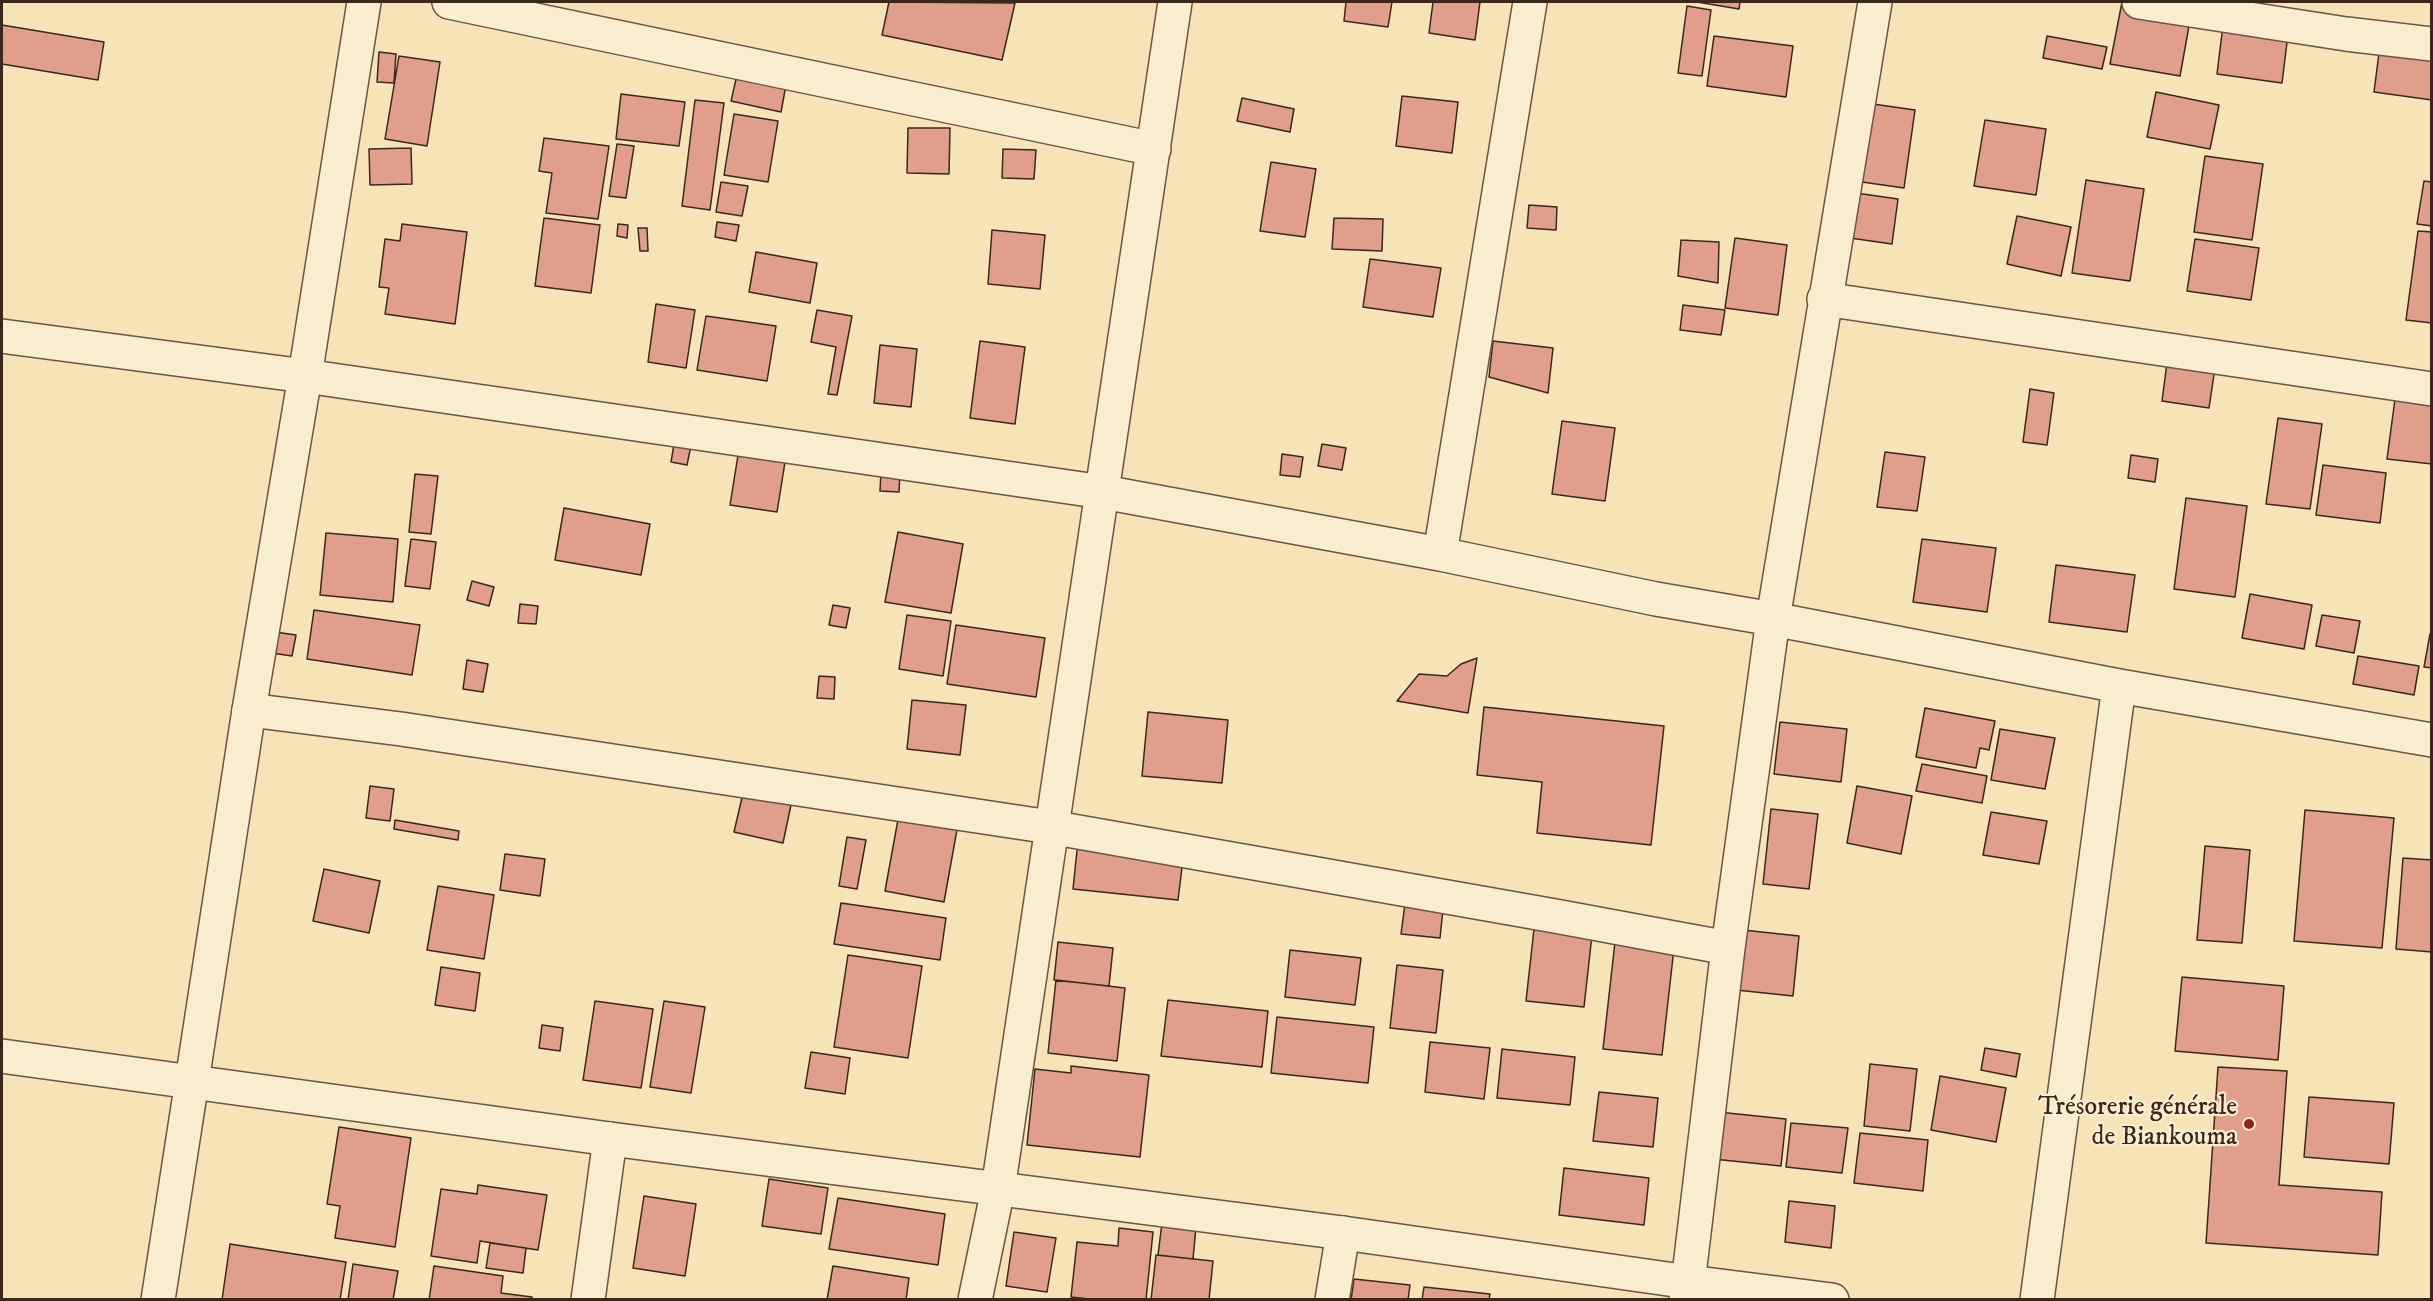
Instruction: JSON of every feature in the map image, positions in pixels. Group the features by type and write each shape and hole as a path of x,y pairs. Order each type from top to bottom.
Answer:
{"street":[{"path":"158,1299 249,710 305,376 363,2"},
{"path":"449,2 1154,148"},
{"path":"975,1299 998,1189 1050,827 1103,492 1175,2"},
{"path":"1440,554 1530,2"},
{"path":"1688,1291 1728,948 1773,619 1824,299 1875,2"},
{"path":"2139,2 2346,34 2432,44"},
{"path":"1824,299 2432,389"},
{"path":"2,336 305,376 1103,492 1440,554 1656,599 1773,619 2119,686 2432,740"},
{"path":"2037,1299 2119,686"},
{"path":"249,710 401,729 1050,827 1728,948"},
{"path":"2,1056 610,1140 1343,1233 1688,1291 1832,1299"},
{"path":"588,1299 610,1140"},
{"path":"1332,1299 1343,1233"}],"building":[{"path":"889,2 1015,3 1002,60 882,35"},
{"path":"1346,2 1392,2 1388,27 1344,21"},
{"path":"1433,2 1480,2 1475,40 1429,33"},
{"path":"1697,2 1740,2 1739,9"},
{"path":"2122,2 2191,15 2180,76 2110,64"},
{"path":"1687,6 1711,10 1702,76 1678,73"},
{"path":"2224,17 2289,26 2282,83 2217,74"},
{"path":"2,25 104,42 98,80 2,64"},
{"path":"1714,36 1793,46 1786,97 1707,86"},
{"path":"2047,36 2107,47 2102,69 2043,58"},
{"path":"2380,45 2432,51 2432,100 2374,92"},
{"path":"379,52 396,54 394,83 377,82"},
{"path":"399,56 440,62 427,146 385,139"},
{"path":"737,75 786,85 781,112 731,101"},
{"path":"2156,92 2219,105 2210,149 2147,137"},
{"path":"621,94 685,102 679,146 616,139"},
{"path":"1402,96 1458,102 1452,153 1396,146"},
{"path":"1242,98 1294,109 1290,132 1237,121"},
{"path":"695,100 724,103 710,210 682,206"},
{"path":"1873,104 1915,110 1904,188 1862,182"},
{"path":"734,114 778,121 768,182 724,175"},
{"path":"1985,120 2046,129 2036,195 1974,186"},
{"path":"908,128 950,128 949,174 907,173"},
{"path":"544,138 609,146 598,219 546,213 552,173 539,171"},
{"path":"617,144 634,146 626,198 609,196"},
{"path":"411,148 412,184 370,185 369,149"},
{"path":"1003,149 1036,150 1034,179 1002,178"},
{"path":"2205,156 2263,164 2252,240 2194,232"},
{"path":"1271,162 1316,169 1305,237 1260,231"},
{"path":"2086,180 2144,189 2130,281 2072,273"},
{"path":"2424,181 2432,182 2432,226 2417,224"},
{"path":"721,182 748,186 742,216 716,212"},
{"path":"1856,193 1898,199 1892,244 1850,238"},
{"path":"1529,205 1557,207 1556,230 1527,228"},
{"path":"2017,216 2071,227 2061,276 2007,264"},
{"path":"544,218 600,225 591,293 535,286"},
{"path":"1334,218 1383,219 1382,251 1332,249"},
{"path":"717,222 739,225 736,241 715,237"},
{"path":"402,224 467,232 455,324 385,314 389,288 379,287 385,239 400,241"},
{"path":"618,224 628,225 627,238 617,236"},
{"path":"638,228 647,228 648,251 640,251"},
{"path":"992,230 1045,235 1040,289 988,284"},
{"path":"2418,231 2432,232 2432,323 2406,320"},
{"path":"1735,238 1787,245 1778,315 1725,308"},
{"path":"2195,239 2259,248 2251,300 2187,291"},
{"path":"1681,240 1719,242 1718,283 1678,276"},
{"path":"756,252 817,263 810,303 749,292"},
{"path":"1370,259 1441,268 1433,317 1363,307"},
{"path":"656,304 695,310 686,368 648,362"},
{"path":"1683,305 1725,310 1721,335 1680,330"},
{"path":"817,310 852,316 837,395 828,394 836,347 811,342"},
{"path":"706,316 776,326 767,381 697,370"},
{"path":"980,341 1025,347 1015,424 970,418"},
{"path":"1493,341 1553,348 1548,393 1489,377"},
{"path":"880,345 917,349 911,407 874,403"},
{"path":"2168,355 2216,361 2209,408 2162,401"},
{"path":"2397,384 2432,389 2432,464 2387,459"},
{"path":"2030,389 2054,393 2047,445 2023,442"},
{"path":"2278,418 2322,424 2310,509 2266,504"},
{"path":"1562,421 1615,428 1605,501 1552,494"},
{"path":"675,439 692,441 687,465 671,462"},
{"path":"1322,444 1346,448 1342,470 1318,466"},
{"path":"739,449 786,456 777,512 730,505"},
{"path":"1885,452 1925,457 1917,511 1877,507"},
{"path":"1282,454 1303,457 1300,477 1280,475"},
{"path":"2131,455 2158,459 2155,482 2128,478"},
{"path":"2323,465 2386,473 2380,523 2316,515"},
{"path":"881,471 900,472 899,492 880,491"},
{"path":"415,474 438,476 431,534 409,532"},
{"path":"2186,498 2247,506 2235,597 2174,589"},
{"path":"564,508 650,524 641,575 555,560"},
{"path":"898,532 963,544 951,613 885,602"},
{"path":"326,533 398,539 393,602 320,595"},
{"path":"411,539 436,542 430,589 405,586"},
{"path":"1922,539 1996,548 1987,612 1913,602"},
{"path":"2056,565 2135,575 2127,632 2049,622"},
{"path":"472,581 494,587 489,606 467,600"},
{"path":"2250,594 2312,605 2304,649 2242,638"},
{"path":"520,604 538,606 536,624 518,623"},
{"path":"833,605 850,608 846,628 829,625"},
{"path":"314,610 420,625 412,675 307,659"},
{"path":"907,615 951,621 943,676 899,669"},
{"path":"2322,615 2360,621 2354,653 2316,646"},
{"path":"956,625 1045,638 1036,697 947,684"},
{"path":"275,632 296,635 292,656 271,653"},
{"path":"2430,634 2432,634 2432,668 2424,667"},
{"path":"2358,656 2419,666 2414,695 2353,684"},
{"path":"1477,658 1468,713 1397,701 1419,674 1447,676 1461,664"},
{"path":"467,660 488,664 483,692 463,689"},
{"path":"819,676 835,677 834,699 817,698"},
{"path":"912,700 966,705 960,755 907,749"},
{"path":"1484,707 1664,726 1651,845 1537,833 1542,782 1477,775"},
{"path":"1925,708 1995,721 1989,750 1980,748 1976,768 1916,757"},
{"path":"1148,712 1228,720 1222,783 1142,776"},
{"path":"1780,722 1847,729 1841,782 1774,774"},
{"path":"2000,729 2055,738 2045,789 1991,780"},
{"path":"1922,764 1987,776 1982,803 1916,791"},
{"path":"370,786 394,789 390,821 366,818"},
{"path":"1857,786 1912,796 1901,854 1847,843"},
{"path":"744,789 792,800 783,843 734,832"},
{"path":"1771,809 1818,814 1809,889 1763,884"},
{"path":"2305,810 2394,818 2382,948 2294,941"},
{"path":"1991,812 2047,821 2039,864 1983,855"},
{"path":"899,814 958,824 944,902 885,891"},
{"path":"395,820 459,831 458,840 394,829"},
{"path":"847,837 866,840 857,889 839,886"},
{"path":"1078,841 1184,851 1178,900 1073,889"},
{"path":"2205,846 2250,850 2242,943 2197,940"},
{"path":"505,854 545,859 540,896 500,890"},
{"path":"2403,858 2432,860 2432,952 2396,949"},
{"path":"324,869 380,881 369,933 313,921"},
{"path":"438,886 494,895 484,959 427,950"},
{"path":"1406,896 1444,900 1440,938 1401,934"},
{"path":"841,903 946,918 940,960 834,944"},
{"path":"1535,920 1593,926 1584,1007 1526,1001"},
{"path":"1743,930 1799,936 1793,996 1736,990"},
{"path":"1616,933 1675,939 1662,1055 1603,1049"},
{"path":"1058,942 1113,948 1109,986 1054,980"},
{"path":"1290,950 1361,958 1355,1005 1285,997"},
{"path":"848,955 922,966 908,1058 834,1047"},
{"path":"1397,965 1443,970 1436,1033 1390,1028"},
{"path":"441,967 480,973 475,1011 435,1005"},
{"path":"2182,977 2284,986 2278,1060 2175,1051"},
{"path":"1056,980 1125,988 1117,1061 1048,1053"},
{"path":"1168,1000 1268,1011 1262,1067 1161,1056"},
{"path":"595,1001 653,1009 641,1088 583,1080"},
{"path":"664,1001 705,1007 691,1093 650,1087"},
{"path":"1277,1017 1374,1027 1368,1083 1271,1073"},
{"path":"542,1025 563,1028 560,1051 539,1048"},
{"path":"1430,1042 1490,1048 1484,1099 1425,1092"},
{"path":"1985,1048 2020,1054 2016,1077 1981,1070"},
{"path":"1502,1049 1575,1057 1570,1105 1497,1098"},
{"path":"811,1052 850,1058 845,1094 805,1088"},
{"path":"1870,1064 1917,1069 1910,1131 1864,1126"},
{"path":"1071,1066 1149,1075 1140,1157 1027,1145 1035,1069 1071,1073"},
{"path":"2218,1067 2287,1071 2279,1185 2382,1192 2378,1255 2206,1243"},
{"path":"1940,1076 2006,1088 1996,1142 1931,1130"},
{"path":"1599,1092 1658,1098 1653,1147 1593,1141"},
{"path":"2309,1097 2394,1103 2389,1164 2304,1157"},
{"path":"1718,1112 1786,1119 1781,1166 1713,1159"},
{"path":"1791,1123 1848,1128 1842,1173 1786,1167"},
{"path":"339,1127 411,1138 395,1247 335,1238 340,1206 327,1204"},
{"path":"1860,1133 1928,1140 1923,1191 1854,1183"},
{"path":"1564,1168 1649,1178 1644,1225 1559,1215"},
{"path":"769,1179 828,1188 821,1234 762,1226"},
{"path":"478,1185 547,1195 538,1250 480,1241 477,1263 431,1256 441,1189 477,1194"},
{"path":"644,1196 696,1204 685,1276 633,1268"},
{"path":"838,1198 945,1214 938,1265 829,1249"},
{"path":"1789,1201 1835,1206 1831,1248 1785,1242"},
{"path":"1162,1223 1196,1227 1193,1259 1158,1255"},
{"path":"1119,1228 1153,1232 1146,1300 1098,1300 1071,1297 1077,1242 1118,1246"},
{"path":"1014,1232 1056,1238 1047,1292 1006,1286"},
{"path":"490,1243 526,1248 523,1273 486,1268"},
{"path":"230,1244 346,1262 340,1300 222,1300"},
{"path":"1156,1255 1213,1261 1209,1300 1151,1300"},
{"path":"353,1264 398,1271 393,1300 348,1300"},
{"path":"434,1266 503,1276 501,1293 532,1297 532,1300 429,1300"},
{"path":"833,1266 909,1278 906,1300 827,1300"},
{"path":"1354,1279 1410,1285 1408,1300 1351,1300"},
{"path":"1424,1287 1490,1294 1489,1300 1422,1300"}],"place":[{"name":"Trésorerie générale de Biankouma","path":"2249,1124"}]}
